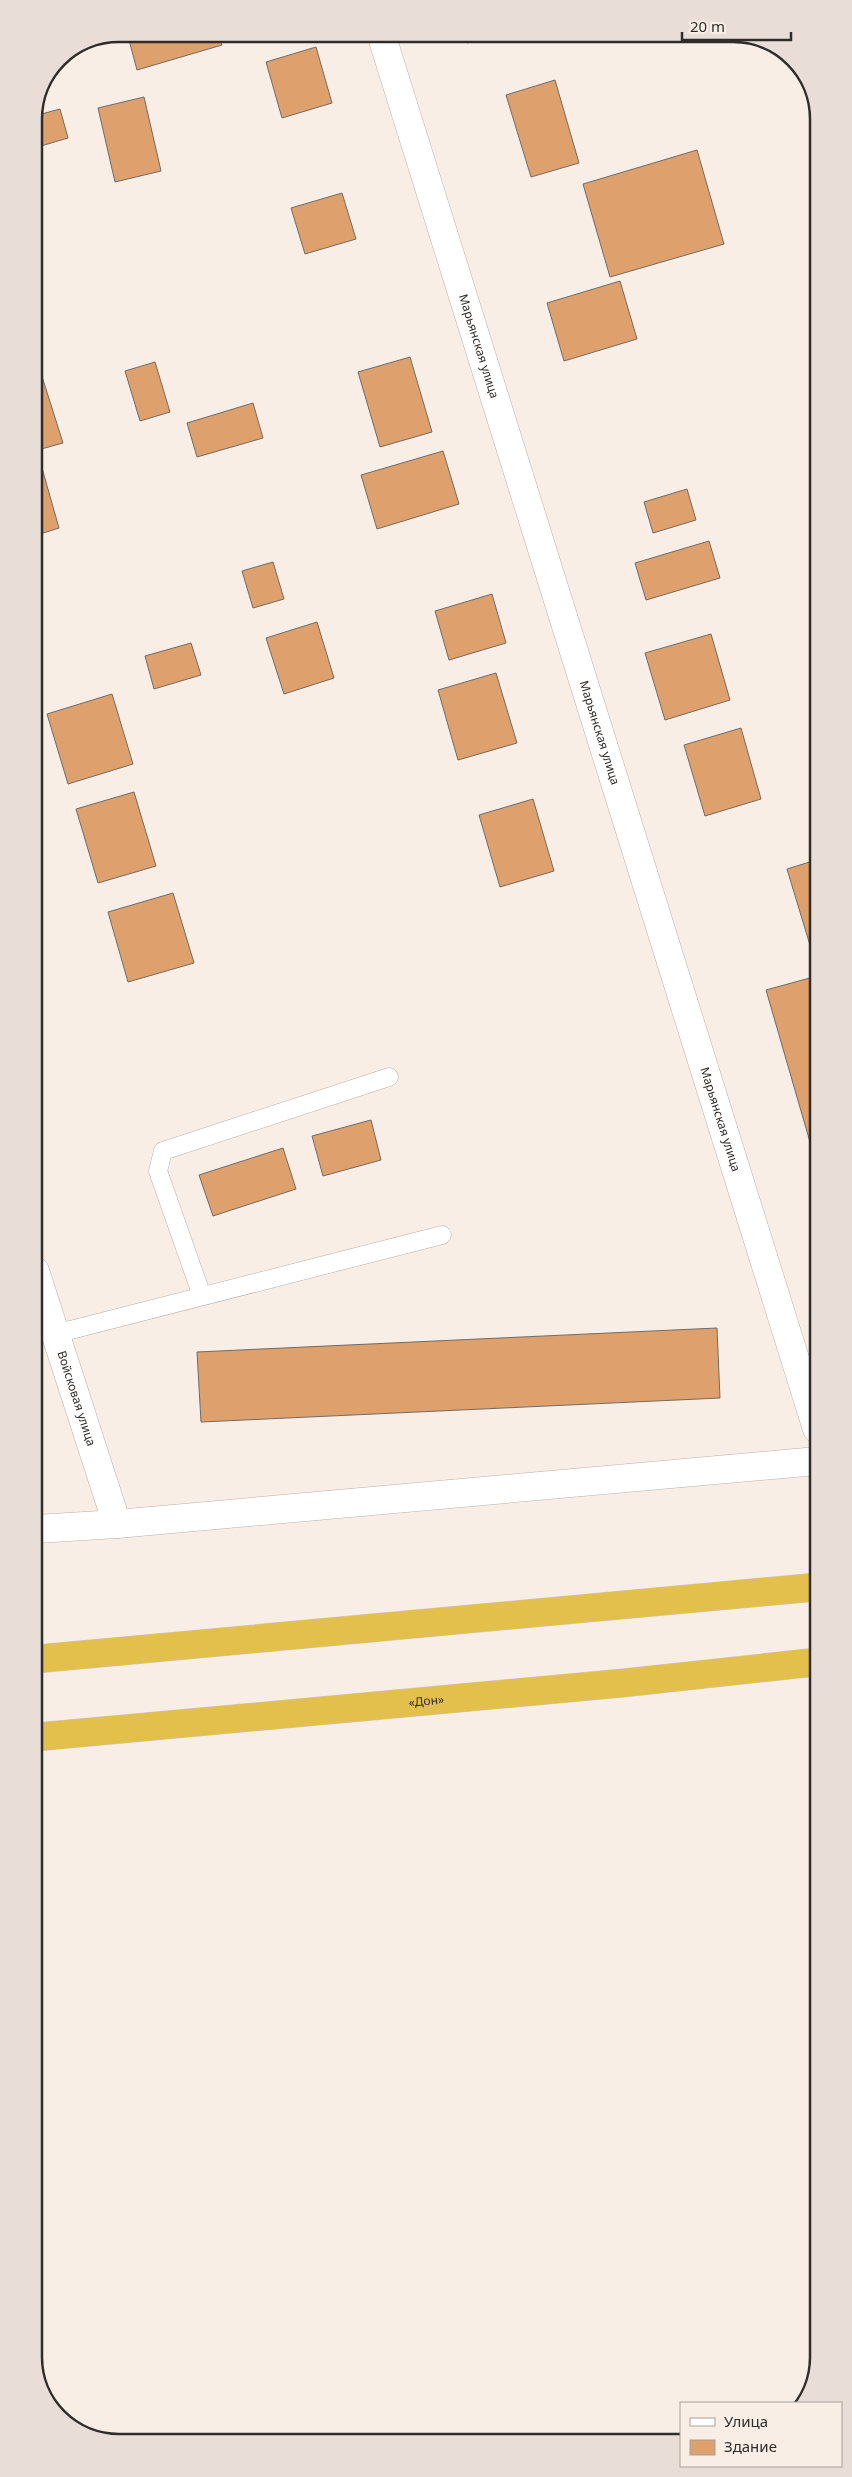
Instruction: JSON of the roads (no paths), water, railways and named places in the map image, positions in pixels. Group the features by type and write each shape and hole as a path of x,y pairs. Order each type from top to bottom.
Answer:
{"highway":[{"path":"43,1658 810,1588"},
{"name":"«Дон»","path":"43,1736 624,1683 810,1663"}],"street":[{"name":"Марьянская улица","path":"384,43 810,1407"},
{"name":"Войсковая улица","path":"43,1297 117,1524"},
{"path":"43,1529 117,1524 810,1462"}],"lane":[{"path":"202,1296 158,1171 163,1151 388,1077"},
{"path":"55,1334 442,1235"}]}
